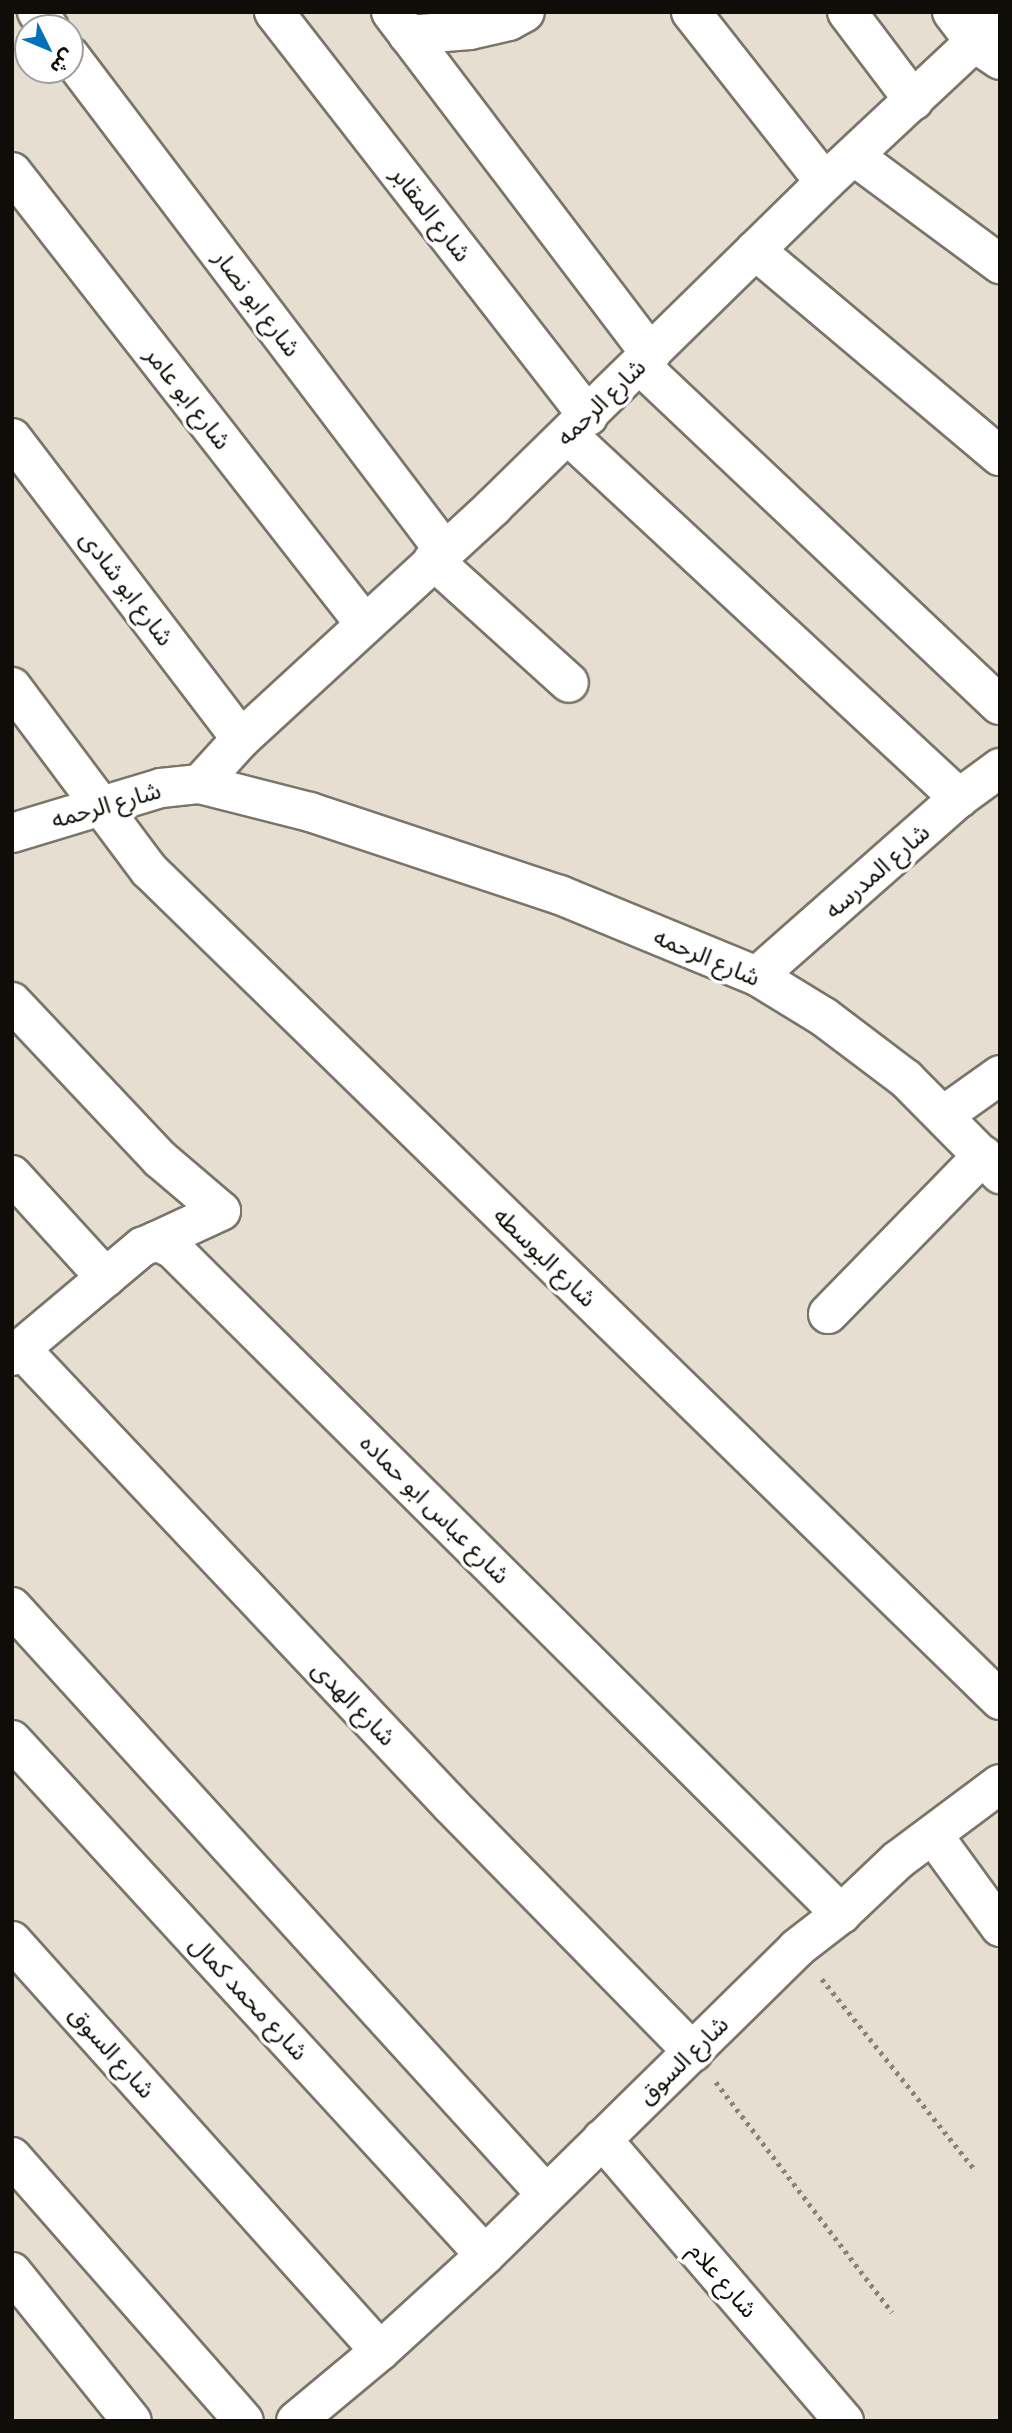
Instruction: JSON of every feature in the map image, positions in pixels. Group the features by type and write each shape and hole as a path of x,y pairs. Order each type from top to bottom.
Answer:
{"street":[{"name":"شارع المقابر","path":"274,12 578,425 986,787"},
{"path":"400,24 470,30 509,21 525,12"},
{"path":"691,12 825,182"},
{"path":"847,12 914,101"},
{"path":"952,12 991,40"},
{"path":"400,24 645,359 1000,705"},
{"name":"شارع الرحمه","path":"200,784 241,739 578,425 825,182 914,101 991,40"},
{"name":"شارع ابو نصار","path":"84,75 438,555 569,683"},
{"path":"854,156 1000,264"},
{"name":"شارع ابو عامر","path":"12,172 364,623"},
{"path":"755,250 1000,456"},
{"name":"شارع ابو شادى","path":"12,438 241,739"},
{"name":"شارع البوسطه","path":"12,687 149,870 1000,1700"},
{"name":"شارع الرحمه","path":"12,833 161,788 200,784 310,812 560,895 757,976 866,1047 906,1079 991,1164"},
{"name":"شارع المدرسه","path":"757,976 986,787"},
{"path":"12,1002 160,1159 221,1211 142,1247 17,1352"},
{"path":"944,1115 1000,1074"},
{"path":"828,1314 991,1164"},
{"path":"12,1175 106,1278"},
{"name":"شارع عباس ابو حماده","path":"156,1241 173,1248 841,1913"},
{"name":"شارع الهدى","path":"17,1352 451,1805 693,2052"},
{"path":"12,1607 545,2193"},
{"name":"شارع محمد كمال","path":"12,1740 485,2255"},
{"name":"شارع السوق","path":"296,2421 380,2351 485,2255 545,2193 797,1948 841,1913 898,1860 1000,1784"},
{"path":"933,1835 1000,1927"},
{"name":"شارع السوق","path":"12,1941 380,2351"},
{"name":"شارع علام","path":"602,2138 844,2421"},
{"path":"12,2157 244,2421"},
{"path":"12,2272 132,2421"}],"path":[{"path":"797,1948 975,2169"},
{"path":"693,2052 892,2312"}]}
